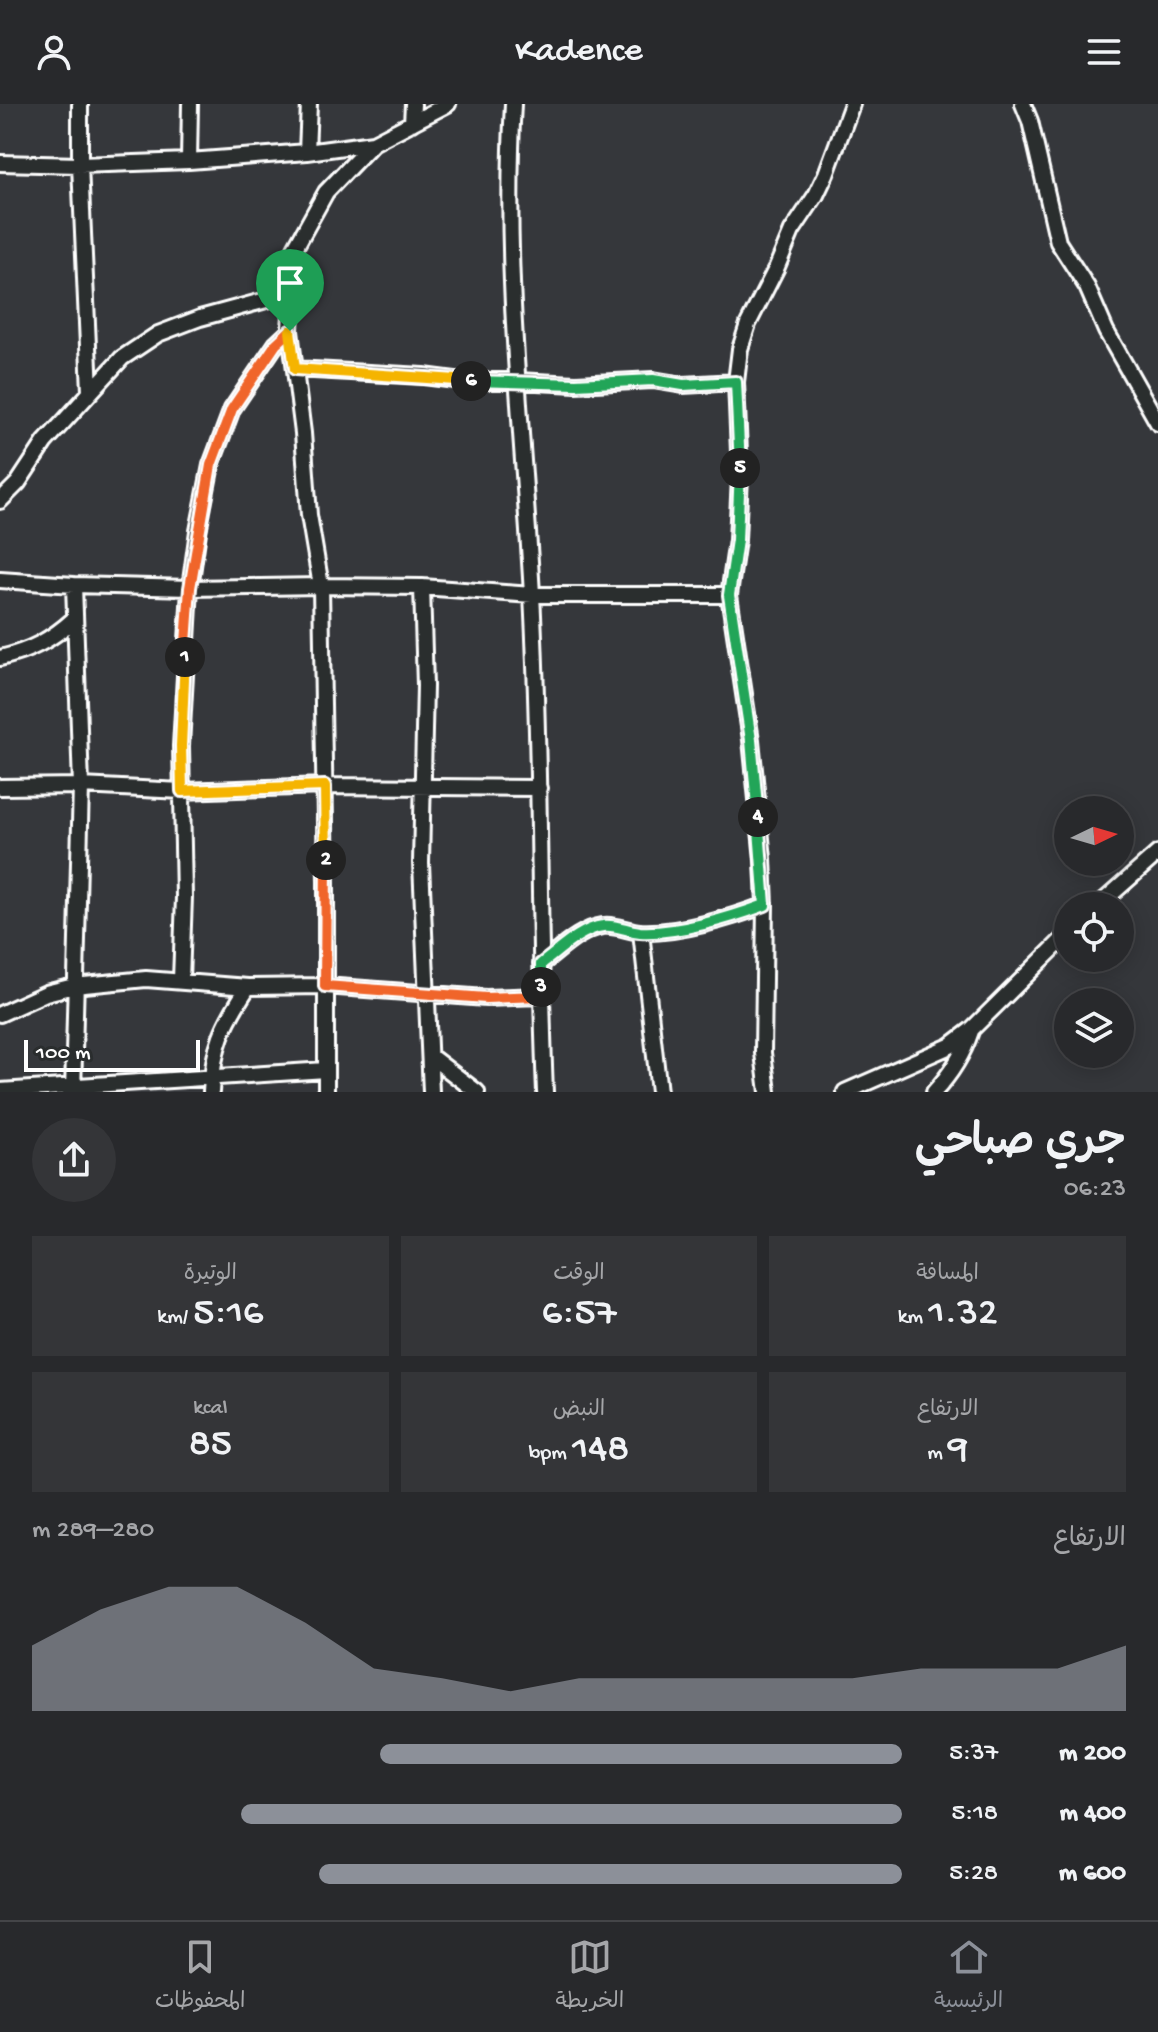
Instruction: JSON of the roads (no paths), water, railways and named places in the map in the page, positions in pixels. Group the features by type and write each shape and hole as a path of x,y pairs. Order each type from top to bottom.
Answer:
{"street":[{"path":"80,104 90,391"},
{"path":"189,161 190,104"},
{"path":"307,152 309,104"},
{"path":"412,123 413,104"},
{"path":"326,1092 321,586 309,515 290,331 295,248 326,192 373,143 448,104"},
{"path":"513,104 509,225 532,595 545,1092"},
{"path":"768,1092 762,1010 765,905 751,740 729,595 737,540 740,476 736,382 740,349 748,324 792,231 821,184 852,104"},
{"path":"1023,104 1030,121 1058,242 1087,287 1106,331 1158,423"},
{"path":"0,163 80,165 189,161 307,152 373,143"},
{"path":"0,501 18,483 45,442 122,358 158,334 200,318 292,293"},
{"path":"181,980 184,897 181,746 190,588 211,465 232,409 276,344 290,331"},
{"path":"295,369 463,381 576,384 653,380 683,385 736,382"},
{"path":"0,580 190,588 422,587 532,595 729,595"},
{"path":"73,1089 81,786 74,585"},
{"path":"422,587 424,786 421,863 431,1092"},
{"path":"0,658 35,648 57,635 74,619"},
{"path":"0,787 81,786 182,791 325,786 539,788"},
{"path":"1114,892 1158,853"},
{"path":"541,964 582,934 604,926 641,932 730,918 765,905"},
{"path":"641,932 659,1092"},
{"path":"845,1092 950,1046 971,1030 1054,948"},
{"path":"0,1014 46,993 74,986 146,979 248,987 325,986 486,998 541,996"},
{"path":"212,1084 220,1033 248,987"},
{"path":"934,1092 964,1051 971,1030"},
{"path":"430,1056 477,1092"},
{"path":"0,1091 212,1084 326,1070"}]}
